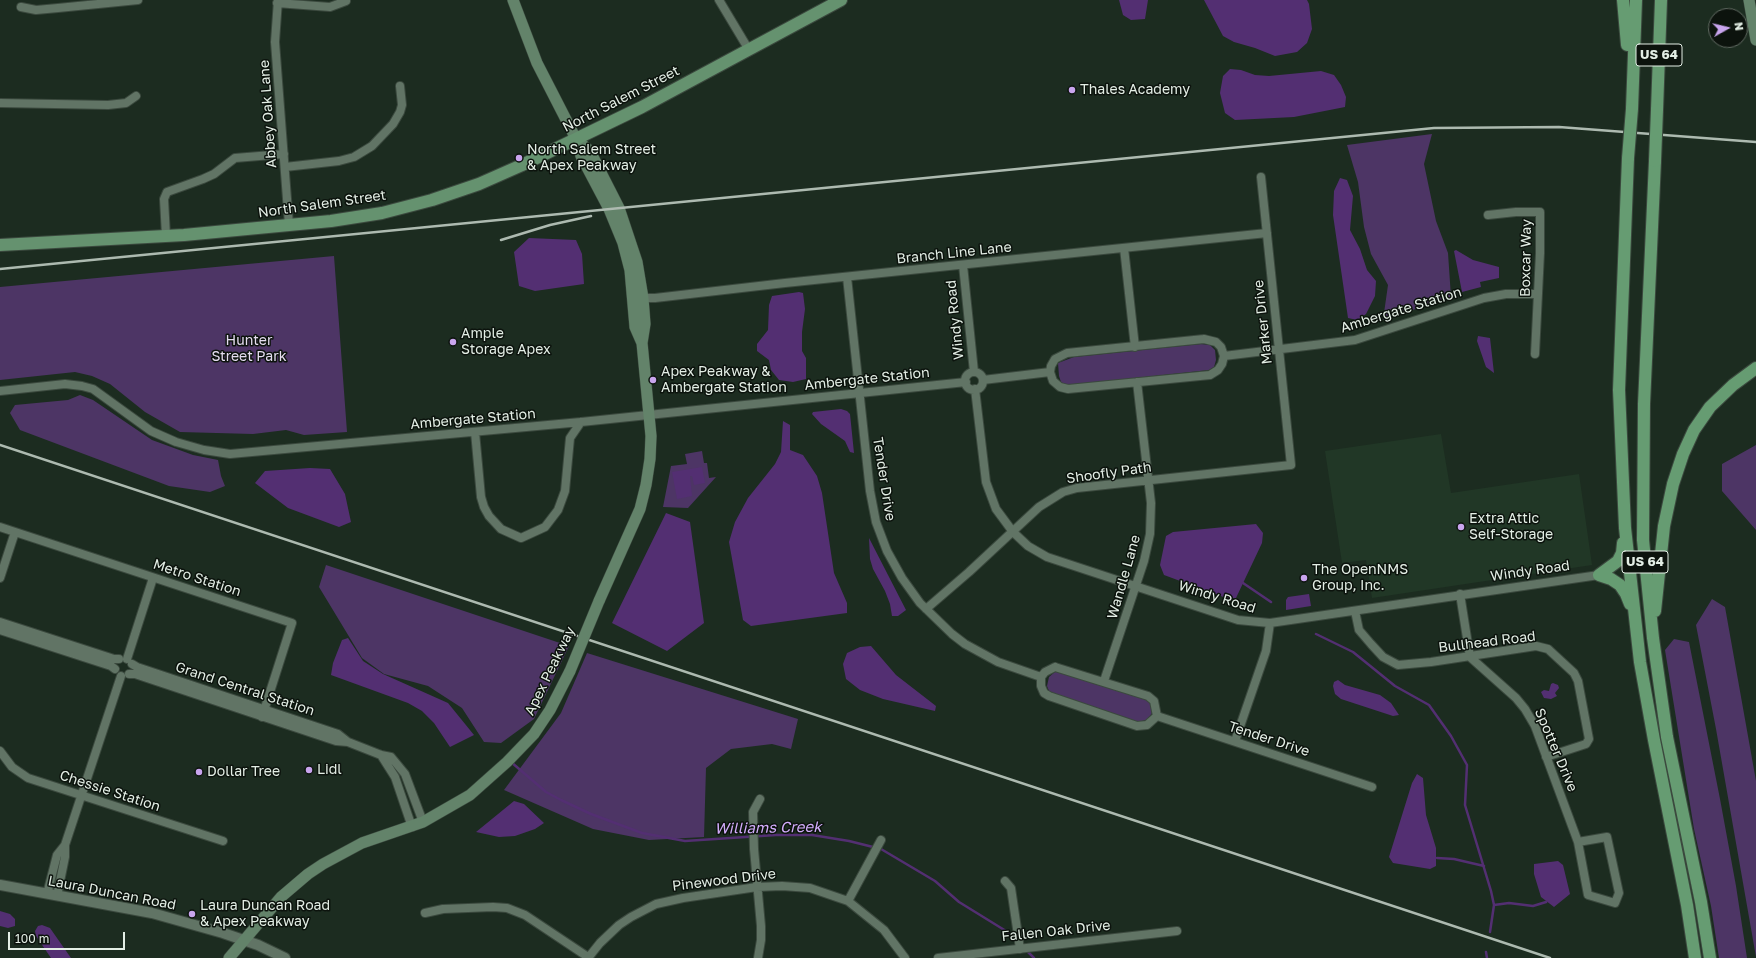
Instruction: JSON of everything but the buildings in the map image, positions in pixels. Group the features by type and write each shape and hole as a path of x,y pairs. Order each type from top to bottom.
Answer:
{"highway":[{"path":"1623,0 1632,89"},
{"name":"US 64","path":"1636,0 1619,390 1626,528 1640,662 1687,905 1695,958"},
{"name":"US 64","path":"1662,0 1644,404 1643,540 1653,638 1666,737 1701,902 1710,958"},
{"path":"1653,638 1664,526 1672,484 1683,454 1694,430 1710,407 1733,385 1756,368"},
{"path":"1599,575 1620,558 1626,528"},
{"path":"1599,575 1615,581 1624,589 1635,621"}],"main road":[{"name":"Apex Peakway","path":"513,0 537,63 576,139 581,156 609,209 624,243 630,270 636,327 642,343"},
{"name":"North Salem Street","path":"0,245 166,236 289,225 361,217 432,200 479,184 642,107 841,0"},
{"path":"1748,0 1755,33"},
{"name":"Apex Peakway","path":"229,958 281,897 308,874 322,864 362,844 423,822 470,794 523,747 550,710 570,671 641,506 650,459 649,415 642,343 645,324 643,298 633,247 619,208 590,151 576,139"}],"street":[{"path":"21,7 36,10 58,4 138,0"},
{"path":"719,0 749,50"},
{"path":"277,2 330,7 346,1"},
{"name":"Abbey Oak Lane","path":"277,2 275,42 289,225"},
{"path":"285,167 339,161 354,156 372,146 394,124 400,112 402,105 400,86"},
{"path":"0,103 108,105 126,103 136,96"},
{"path":"166,236 164,199 166,192 214,174 235,158 284,154"},
{"name":"Marker Drive","path":"1261,177 1291,465"},
{"name":"Boxcar Way","path":"1488,215 1516,212 1540,212 1535,354"},
{"name":"Branch Line Lane","path":"643,298 653,299 1267,233"},
{"path":"1124,248 1135,347"},
{"name":"Windy Road","path":"963,265 974,372"},
{"name":"Tender Drive","path":"847,277 870,491 876,522 894,565 926,610 952,634 977,651 1014,669 1041,677"},
{"name":"Ambergate Station","path":"1224,356 1354,340 1494,295 1538,294"},
{"path":"1204,339 1216,342 1221,347 1224,356 1222,364 1218,370 1210,375 1068,389 1060,387 1053,381 1050,372 1051,366 1055,359 1067,353 1204,339"},
{"path":"974,372 979,373 983,380 980,387 975,389 970,388 966,382 968,374 974,372"},
{"path":"983,380 1050,372"},
{"name":"Ambergate Station","path":"0,391 65,384 93,389 151,430 176,442 204,450 230,454 581,422 966,382"},
{"name":"Wandle Lane","path":"1104,681 1137,586 1150,534 1151,502 1137,382"},
{"name":"Windy Road","path":"975,389 986,482 996,509 1012,532 1028,546 1047,557 1238,620 1270,623 1460,594 1599,575"},
{"path":"475,432 481,497 484,507 491,520 501,529 521,538 545,527 558,510 565,491 570,438 581,422"},
{"name":"Shoofly Path","path":"926,610 1039,507 1063,492 1077,488 1149,479 1291,465"},
{"name":"Metro Station","path":"0,527 292,623 263,713"},
{"path":"0,578 15,532"},
{"path":"126,661 153,578"},
{"path":"1460,594 1470,656"},
{"name":"Bullhead Road","path":"1355,611 1359,630 1383,657 1401,665 1536,646 1548,649 1574,673 1578,682 1589,739 1586,744 1546,758"},
{"name":"Grand Central Station","path":"0,622 114,659 126,661 137,667 336,741 348,742 381,755 391,757 403,770 409,782 423,822"},
{"path":"1236,741 1266,651 1270,623"},
{"name":"Grand Central Station","path":"0,630 111,666 122,673 135,674 263,713"},
{"name":"Spotter Drive","path":"1470,656 1525,708 1535,726 1578,842 1588,895 1616,903 1618,893 1607,837 1578,842"},
{"path":"57,896 65,857 65,845 122,673 116,663 126,661"},
{"path":"122,673 132,670 126,661"},
{"path":"1059,667 1104,681 1148,696 1154,702 1157,716 1146,725 1137,726 1049,696 1044,693 1041,686 1041,677 1050,669 1059,667"},
{"name":"Tender Drive","path":"1157,716 1372,787"},
{"name":"Chessie Station","path":"0,751 12,768 28,778 223,841"},
{"path":"381,755 395,777 412,827"},
{"path":"758,958 761,940 761,926 757,887 753,812 760,799"},
{"path":"848,901 881,840"},
{"path":"47,894 57,855 65,845"},
{"path":"1005,881 1011,888 1020,949"},
{"name":"Laura Duncan Road","path":"0,885 152,913 258,945 285,958"},
{"name":"Pinewood Drive","path":"588,958 600,943 618,925 644,909 670,900 757,887 782,886 810,888 848,901 884,930 905,958"},
{"path":"425,913 443,909 508,908 525,915 588,958"},
{"name":"Fallen Oak Drive","path":"938,958 1177,931"}],"shaded area":[{"path":"1119,0 1148,0 1145,19 1131,20 1123,15"},
{"path":"1204,0 1307,0 1309,4 1312,29 1307,43 1297,52 1275,56 1234,42 1223,36"},
{"path":"1230,69 1241,70 1255,75 1269,76 1321,71 1334,75 1341,85 1346,97 1345,107 1294,117 1235,120 1225,113 1220,93 1223,76"},
{"path":"1340,178 1347,180 1353,196 1350,230 1360,249 1367,270 1376,281 1375,296 1366,314 1357,320 1348,318 1333,215 1334,191"},
{"path":"529,238 576,240 582,254 584,284 535,291 519,286 514,252"},
{"path":"1456,250 1473,260 1499,267 1499,278 1480,282 1481,287 1462,292 1454,251"},
{"path":"799,292 803,293 805,309 802,332 802,351 806,358 806,379 793,382 779,380 771,370 769,360 757,351 757,344 768,330 769,305 772,296"},
{"path":"1478,336 1490,338 1494,373 1486,367 1477,341"},
{"path":"841,409 850,414 854,453 850,452 845,441 821,424 812,414 813,412"},
{"path":"783,421 790,425 790,450 803,455 817,476 822,493 834,573 847,603 847,613 751,626 743,620 729,542 735,522 748,498 775,464 781,452"},
{"name":"Extra Attic Self-Storage","path":"1441,434 1451,493 1579,474 1592,565 1372,598 1366,560 1342,563 1325,451"},
{"path":"702,467 705,483 694,485 692,476 690,476 692,496 677,499 672,472"},
{"path":"310,468 330,469 345,494 351,522 339,527 288,508 255,483 265,471"},
{"path":"666,513 690,522 704,623 667,651 612,623"},
{"path":"1256,524 1263,533 1262,543 1236,598 1226,598 1164,575 1160,565 1166,536 1173,532"},
{"path":"869,538 906,610 898,616 892,616 890,604 885,591 873,569 870,559"},
{"path":"1309,594 1311,606 1286,610 1286,600 1288,597"},
{"path":"348,638 363,661 383,674 448,703 474,735 450,747 434,723 422,711 408,703 331,675 333,663 342,640"},
{"path":"871,646 896,675 936,706 935,711 883,699 860,690 846,679 843,664 847,653 860,647"},
{"path":"1338,680 1345,685 1380,695 1391,703 1399,715 1393,716 1341,699 1335,694 1333,686 1334,682"},
{"path":"1553,683 1558,685 1559,688 1555,693 1557,696 1551,699 1544,698 1541,692 1544,690 1549,691 1551,684"},
{"path":"1417,774 1423,778 1426,815 1436,848 1436,866 1430,869 1393,863 1389,857 1412,783"},
{"path":"514,801 524,804 544,823 535,829 515,836 499,837 476,832"},
{"path":"1558,861 1563,865 1570,894 1554,907 1541,897 1534,874 1534,864"},
{"path":"0,911 10,914 15,919 15,926 8,928 0,926"},
{"path":"42,925 50,928 71,958 51,958 36,936 35,931 38,926"}],"green space":[{"path":"1432,134 1424,164 1436,221 1448,253 1451,297 1383,320 1388,285 1371,254 1364,227 1358,182 1347,145"},
{"name":"Hunter Street Park","path":"334,256 347,432 304,435 286,430 253,434 180,432 145,412 110,384 92,376 75,372 0,380 0,287"},
{"path":"1201,344 1210,345 1215,350 1216,360 1214,367 1209,370 1072,385 1065,385 1061,382 1059,376 1058,363 1074,357"},
{"path":"80,395 93,400 152,440 193,455 218,460 221,476 225,486 210,492 169,486 20,430 10,413 15,405 68,400"},
{"path":"1756,445 1756,530 1722,491 1722,464"},
{"path":"702,451 704,463 707,463 709,478 716,477 688,508 663,507 671,466 687,464 685,454"},
{"path":"326,565 569,646 534,719 501,743 484,742 462,708 428,686 384,674 362,658 319,587"},
{"path":"1712,599 1725,607 1756,781 1756,957 1696,625"},
{"path":"1674,639 1689,642 1736,886 1747,958 1719,958 1711,906 1694,829 1665,650"},
{"path":"587,653 798,719 791,749 772,744 731,749 706,768 704,837 649,840 593,829 504,790 561,713"},
{"path":"1056,671 1147,700 1150,703 1152,713 1147,720 1137,722 1054,694 1049,691 1047,686 1049,677"}],"waterway":[{"path":"1243,583 1271,602"},
{"path":"1316,634 1353,652 1395,686 1429,705 1451,736 1467,765 1465,805 1494,905 1490,932"},
{"name":"Williams Creek","path":"511,762 546,792 591,814 642,833 685,841 776,835 812,835 849,841 881,849 935,881 959,902 1006,931 1016,940"},
{"path":"1437,858 1454,859 1484,866"},
{"path":"1494,905 1509,903 1533,906 1546,902"},
{"name":"Williams Creek","path":"1026,950 1034,958"},
{"name":"Williams Creek","path":"1486,952 1487,958"}],"railway":[{"path":"0,269 1434,128 1559,127 1756,142"},
{"path":"501,240 550,225 591,216"},
{"path":"0,445 1550,958"}],"place":[{"name":"Thales Academy","path":"1072,90"},
{"name":"North Salem Street & Apex Peakway","path":"519,158"},
{"name":"Ample Storage Apex","path":"453,342"},
{"name":"Apex Peakway & Ambergate Station","path":"653,380"},
{"name":"Extra Attic Self-Storage","path":"1461,527"},
{"name":"The OpenNMS Group, Inc.","path":"1304,578"},
{"name":"Lidl","path":"309,770"},
{"name":"Dollar Tree","path":"199,772"},
{"name":"Laura Duncan Road & Apex Peakway","path":"192,914"}]}
